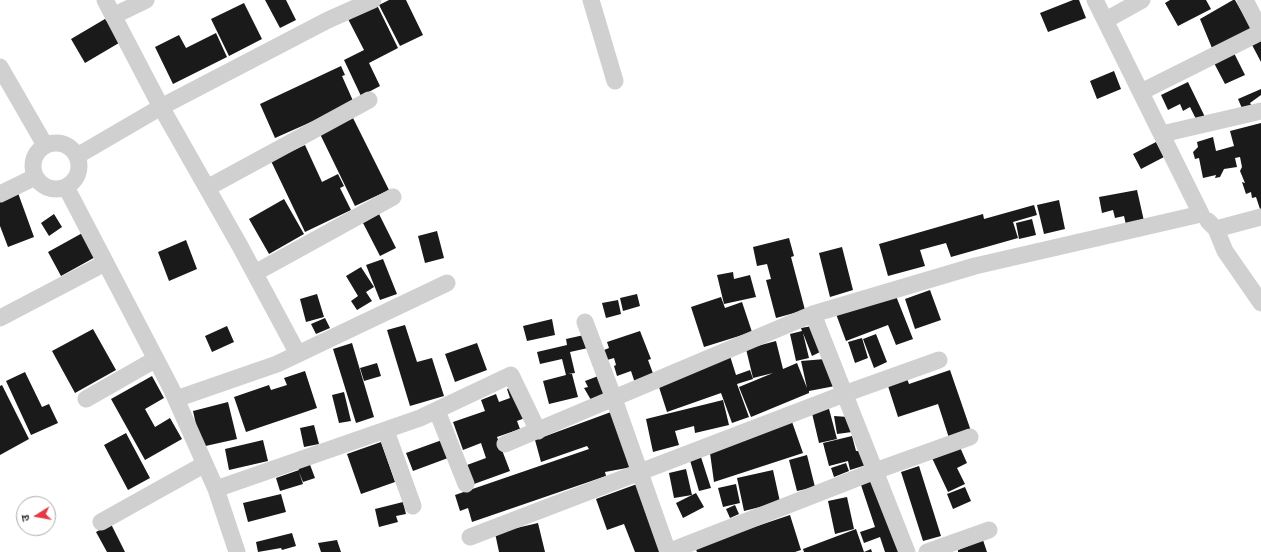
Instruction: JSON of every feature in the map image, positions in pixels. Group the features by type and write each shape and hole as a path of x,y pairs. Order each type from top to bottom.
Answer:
{"street":[{"path":"105,0 161,107 255,273 298,354"},
{"path":"114,16 146,0"},
{"path":"76,156 161,107 328,20 373,0"},
{"path":"591,0 615,81"},
{"path":"1095,0 1142,92 1201,214 1216,229 1225,251 1261,303"},
{"path":"1106,20 1142,0"},
{"path":"1142,92 1261,32 1245,0"},
{"path":"0,66 45,145"},
{"path":"207,188 369,100"},
{"path":"1162,134 1261,111"},
{"path":"59,143 72,150 76,156 79,163 76,177 66,187 52,190 39,183 35,177 32,162 35,155 45,145 59,143"},
{"path":"0,194 35,177"},
{"path":"66,187 176,399 216,489 237,552"},
{"path":"255,273 393,197"},
{"path":"505,444 812,314 975,266 1201,214"},
{"path":"1216,229 1261,218"},
{"path":"0,318 106,263"},
{"path":"176,399 277,364 447,283"},
{"path":"812,314 907,552"},
{"path":"584,322 614,399 668,552 875,471 970,437"},
{"path":"86,400 156,359"},
{"path":"470,537 844,394 939,360"},
{"path":"216,489 420,418 511,375 538,431"},
{"path":"437,410 466,484"},
{"path":"386,431 413,506"},
{"path":"101,522 205,464"},
{"path":"928,552 989,530"}],"building":[{"path":"265,0 286,0 296,20 280,28"},
{"path":"389,0 406,0 423,35 400,46 379,5"},
{"path":"1073,0 1079,0 1086,18 1048,32 1040,13"},
{"path":"1170,0 1206,0 1211,9 1178,26 1165,3"},
{"path":"1235,0 1252,29 1212,48 1200,19"},
{"path":"244,3 262,39 229,56 211,19"},
{"path":"377,5 398,48 369,63 380,86 361,96 344,60 364,50 348,19"},
{"path":"110,16 124,40 85,63 71,39"},
{"path":"216,33 227,57 173,84 155,47 179,35 186,48"},
{"path":"1261,37 1261,62 1251,43"},
{"path":"1234,53 1245,75 1225,84 1214,63"},
{"path":"341,66 345,75 342,76 354,103 275,138 260,104"},
{"path":"1114,71 1121,89 1097,99 1090,81"},
{"path":"1188,82 1205,117 1197,121 1190,107 1183,111 1180,104 1168,110 1161,95"},
{"path":"1261,89 1261,95 1250,103 1255,111 1244,113 1238,99"},
{"path":"353,118 389,190 355,206 320,134"},
{"path":"1261,123 1260,209 1256,197 1252,198 1251,192 1246,194 1242,182 1245,183 1240,171 1242,167 1240,157 1235,158 1237,167 1224,169 1220,177 1215,178 1216,175 1203,178 1199,158 1195,159 1193,152 1198,147 1197,142 1213,137 1216,151 1234,146 1230,131"},
{"path":"1156,142 1164,157 1141,169 1133,154"},
{"path":"305,145 322,182 338,174 344,186 340,188 351,210 305,232 271,161"},
{"path":"1137,190 1144,221 1126,225 1124,216 1115,218 1113,210 1102,213 1099,197"},
{"path":"18,193 34,237 8,247 0,226 0,200"},
{"path":"284,199 304,234 269,254 249,219"},
{"path":"1059,200 1065,229 1044,234 1037,205"},
{"path":"1034,205 1037,215 1013,222 1018,238 951,257 946,243 920,250 925,266 888,276 879,244 983,214 984,219"},
{"path":"54,214 62,227 49,236 41,223"},
{"path":"379,214 396,248 380,256 363,223"},
{"path":"1032,219 1036,235 1019,239 1016,223"},
{"path":"86,231 99,255 61,276 48,252"},
{"path":"437,231 444,258 425,263 418,236"},
{"path":"789,238 794,256 791,257 805,310 776,318 766,280 771,279 767,264 757,266 753,247"},
{"path":"186,240 197,269 169,281 158,252"},
{"path":"842,247 853,290 830,297 819,253"},
{"path":"383,259 397,294 380,300 366,265"},
{"path":"361,267 374,287 366,292 372,301 357,310 351,301 358,296 346,276"},
{"path":"733,272 734,279 750,275 756,297 724,304 717,275"},
{"path":"930,290 941,320 915,329 905,299"},
{"path":"317,294 324,317 306,322 300,299"},
{"path":"637,294 640,306 623,311 620,298"},
{"path":"896,296 913,339 896,345 888,325 846,341 836,314"},
{"path":"721,297 725,308 742,302 752,332 704,347 691,307"},
{"path":"618,300 621,314 606,318 602,303"},
{"path":"325,318 330,328 316,334 311,324"},
{"path":"552,319 555,335 527,341 523,326"},
{"path":"405,325 417,362 432,358 444,396 410,406 387,330"},
{"path":"227,326 234,342 212,352 205,336"},
{"path":"812,326 820,352 812,356 803,333 809,358 796,361 790,334 802,331 801,328"},
{"path":"93,329 116,370 75,393 52,351"},
{"path":"640,331 651,359 648,360 654,376 635,383 631,371 617,376 614,366 616,365 614,358 607,360 604,350 609,348 607,342"},
{"path":"876,334 887,362 874,368 863,339"},
{"path":"584,335 588,348 570,352 575,373 568,374 572,374 578,397 549,404 543,381 566,375 562,359 540,364 537,352 567,345 566,339"},
{"path":"862,338 868,358 855,363 848,342"},
{"path":"776,341 783,369 797,363 807,388 801,361 825,359 835,386 809,391 809,393 751,417 739,387 773,373 753,378 746,349"},
{"path":"352,343 374,417 356,423 333,349"},
{"path":"477,343 487,370 455,382 445,354"},
{"path":"730,356 736,375 750,370 753,379 737,384 749,417 732,423 721,393 667,412 657,381"},
{"path":"377,363 381,376 364,381 360,368"},
{"path":"950,370 971,431 949,438 938,404 898,417 887,383 906,376 909,384"},
{"path":"305,371 317,408 246,432 234,397 269,385 271,390 287,385 284,378"},
{"path":"25,372 42,407 49,404 58,423 31,435 6,381"},
{"path":"601,375 608,394 591,400 584,388 588,387 585,381"},
{"path":"152,376 164,398 145,409 155,427 170,418 182,439 145,460 111,399"},
{"path":"2,385 29,439 0,455 0,386"},
{"path":"515,386 525,418 517,421 520,429 497,437 510,471 474,484 467,465 486,458 481,443 463,450 453,422 485,411 481,400 496,394 499,402 510,398 507,389"},
{"path":"344,392 351,421 339,423 332,395"},
{"path":"723,400 729,425 695,433 694,426 675,431 679,445 653,452 646,419"},
{"path":"228,402 237,439 201,447 193,411"},
{"path":"828,405 837,439 819,443 811,409"},
{"path":"611,412 632,467 605,472 606,476 472,522 468,508 460,511 455,495 589,449 587,446 541,462 535,440"},
{"path":"834,416 848,417 852,432 837,434"},
{"path":"791,419 803,453 714,482 710,453"},
{"path":"314,425 319,444 304,447 300,428"},
{"path":"126,433 150,478 128,490 104,445"},
{"path":"852,436 856,451 863,451 866,465 850,470 848,461 829,466 823,443"},
{"path":"263,440 268,461 229,470 225,449"},
{"path":"442,440 448,458 413,471 406,453"},
{"path":"381,442 395,482 361,494 347,454"},
{"path":"959,445 967,463 957,468 965,484 948,492 932,458"},
{"path":"700,454 711,488 699,491 689,457"},
{"path":"807,455 815,487 797,491 789,460"},
{"path":"309,462 315,478 303,482 299,472 303,484 280,491 276,478 299,470 297,466"},
{"path":"846,463 849,471 834,477 831,468"},
{"path":"919,466 941,536 923,541 901,472"},
{"path":"686,469 692,495 674,498 669,473"},
{"path":"773,470 780,502 744,511 737,478"},
{"path":"873,480 901,552 885,552 880,537 864,543 860,532 875,527 861,485"},
{"path":"637,484 661,551 659,552 635,552 624,524 607,530 596,499"},
{"path":"736,484 740,503 723,507 718,488"},
{"path":"965,487 971,501 953,509 947,494"},
{"path":"696,493 704,507 683,518 676,503"},
{"path":"281,494 286,512 248,522 243,503"},
{"path":"847,497 854,529 835,534 828,501"},
{"path":"403,502 406,514 396,516 398,522 379,527 375,509"},
{"path":"735,505 739,514 730,518 726,509"},
{"path":"790,515 801,550 795,552 697,552 695,547"},
{"path":"538,523 545,552 499,552 495,533"},
{"path":"111,524 125,552 107,552 96,532"},
{"path":"856,529 864,552 804,552 803,549"},
{"path":"292,533 296,546 282,550 281,548 258,552 256,542"},
{"path":"337,540 341,552 321,552 318,543"},
{"path":"983,540 987,552 958,552 958,550"},
{"path":"871,549 872,552 864,552"}]}
